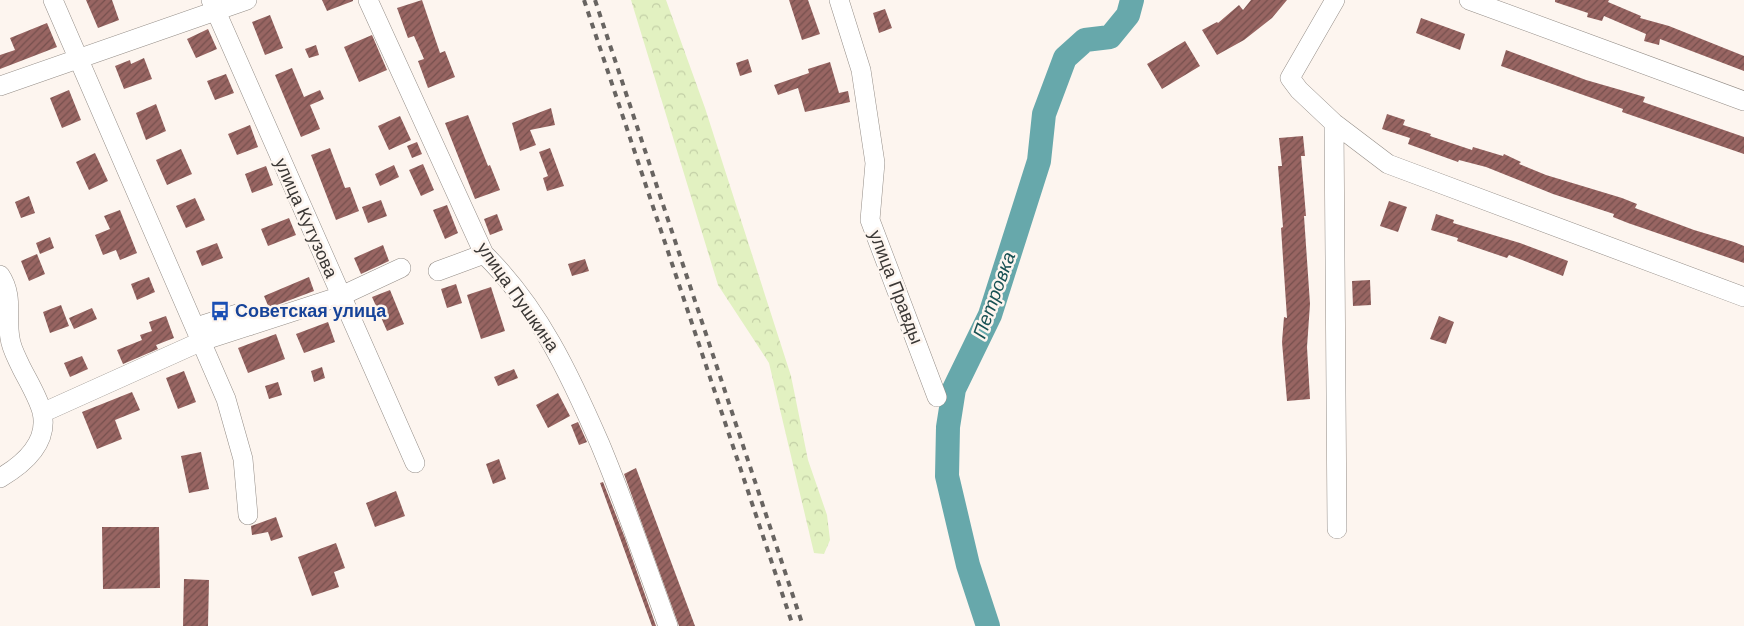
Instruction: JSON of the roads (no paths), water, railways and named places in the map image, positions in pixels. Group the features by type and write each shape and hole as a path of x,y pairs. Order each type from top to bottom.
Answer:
{"street":[{"path":"54,0 226,399 243,459 248,515"},
{"path":"0,86 79,58 213,6 247,0"},
{"name":"улица Пушкина","path":"368,0 484,254 504,274 530,307 562,360 619,490 668,626"},
{"name":"улица Правды","path":"838,0 861,70 875,163 870,220 937,397"},
{"path":"1335,0 1290,78 1299,90 1334,124 1388,164 1744,298"},
{"path":"1469,0 1744,101"},
{"name":"улица Кутузова","path":"213,6 415,463"},
{"path":"1334,124 1337,529"},
{"path":"438,271 484,254"},
{"path":"42,413 199,334 249,326 341,296 401,268"},
{"path":"0,275 10,300 10,338 42,413 42,433 36,448 27,460 0,478"}],"waterway":[{"name":"Петровка","path":"988,626 968,565 947,476 948,427 954,389 990,315 1039,161 1044,114 1065,58 1085,40 1110,37 1128,15 1132,0"}],"railway":[{"path":"584,0 793,626"},
{"path":"595,0 803,626"}],"place":[{"name":"Советская улица","path":"220,311"}]}
